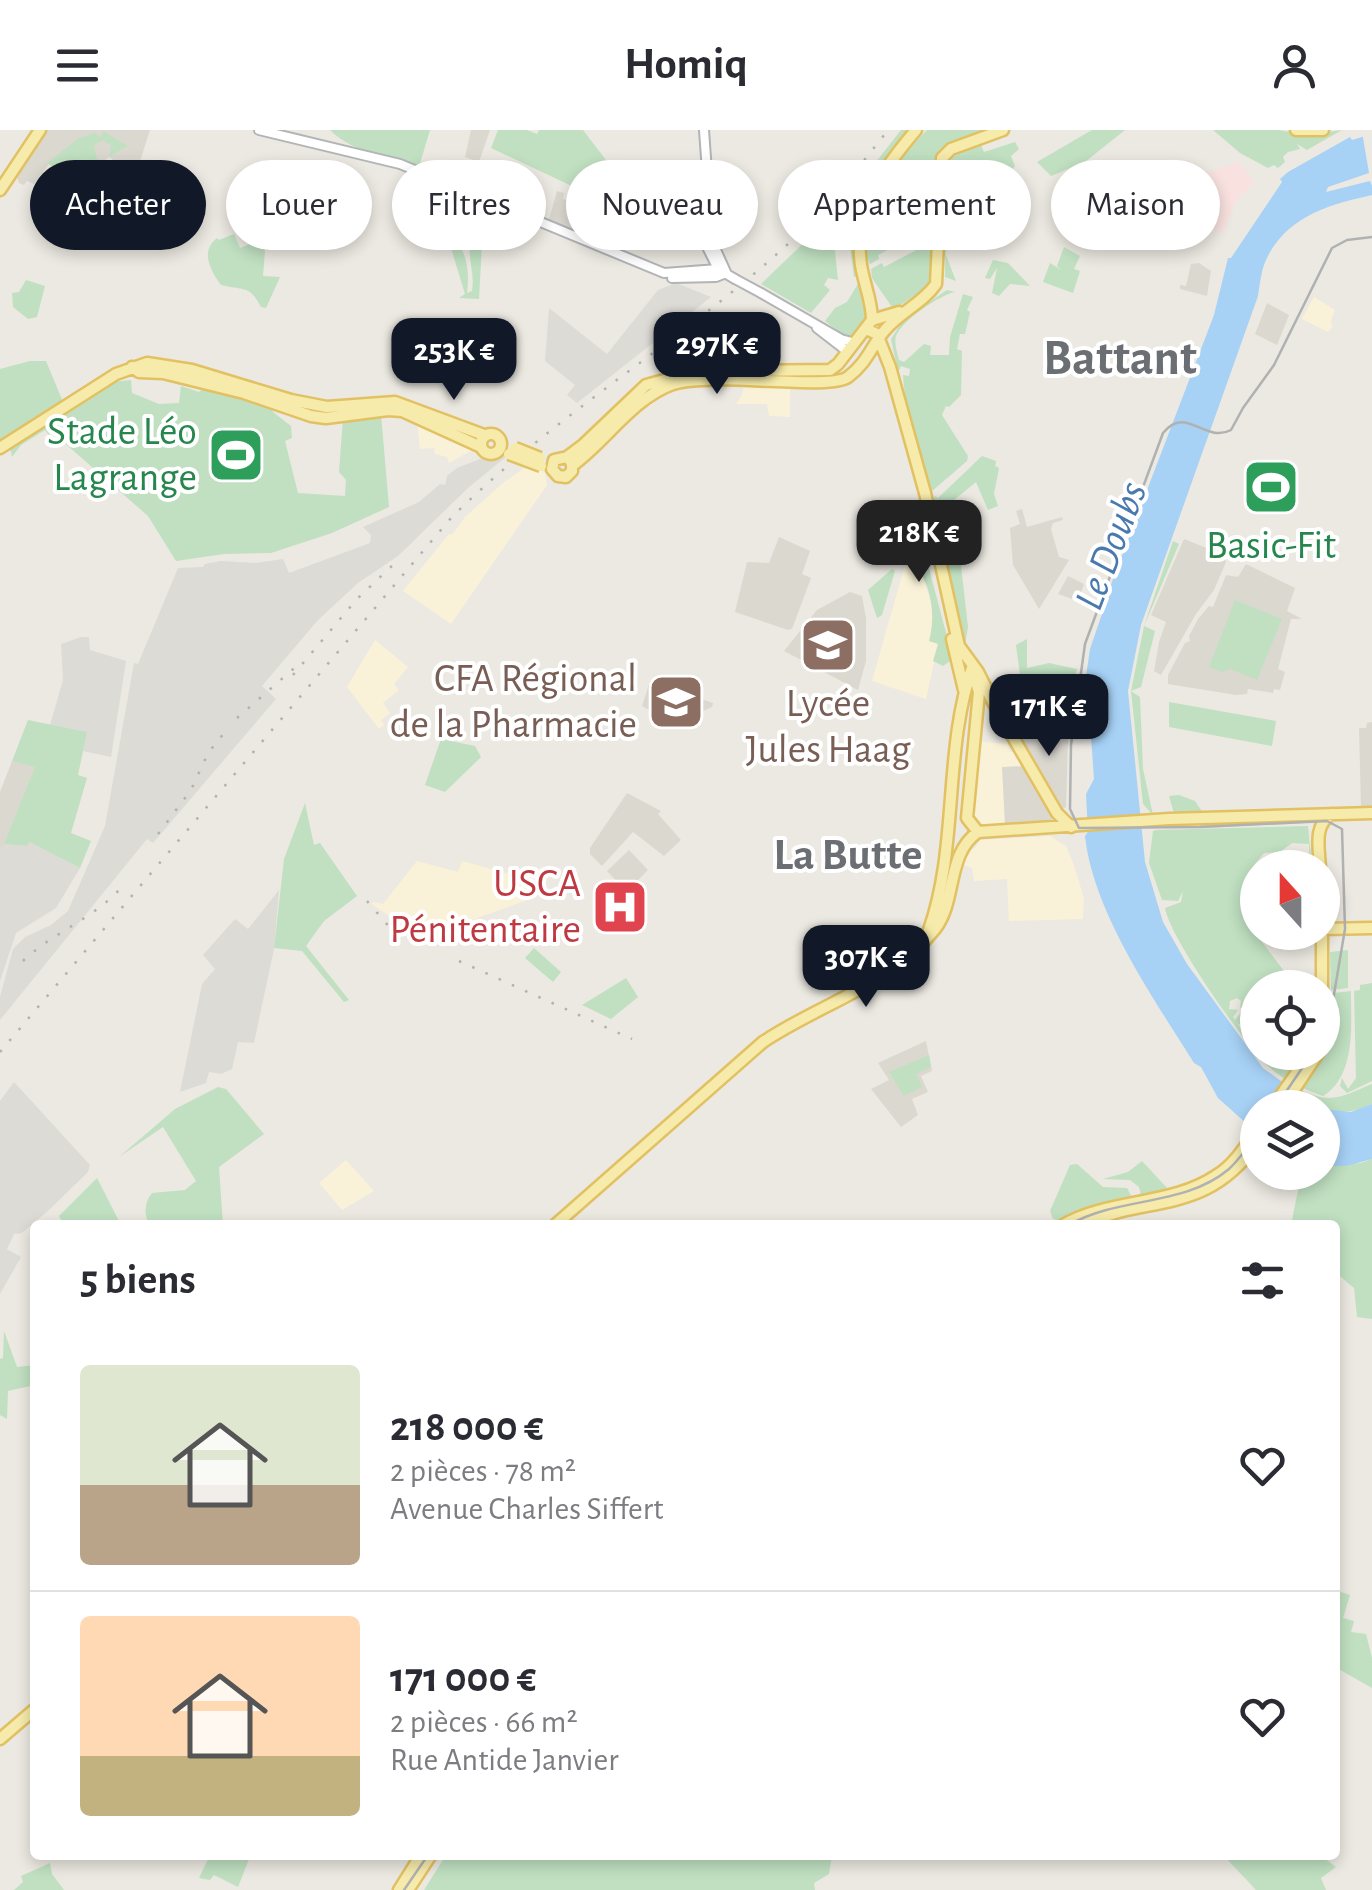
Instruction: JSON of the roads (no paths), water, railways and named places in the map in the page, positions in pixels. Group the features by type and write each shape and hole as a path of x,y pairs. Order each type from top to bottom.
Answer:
{"main road":[{"path":"0,180 32,130"},
{"path":"0,190 40,130"},
{"path":"919,130 872,188 862,224 860,258 868,324 876,332 890,367 925,494 957,642 1057,812 1071,827"},
{"path":"540,462 564,461 594,450 644,400 670,385 704,378 839,381 854,371 868,358 890,324 931,291 938,279 942,158 951,149 1003,130"},
{"path":"1296,130 1323,130"},
{"path":"839,381 846,355 868,324 909,308"},
{"path":"890,324 890,367"},
{"path":"846,355 844,367 854,371"},
{"path":"553,472 638,390 656,380 710,370 822,371 846,355"},
{"path":"868,358 881,362 890,380 964,690 939,890 931,925 921,943"},
{"path":"0,448 132,367 147,363 192,370 291,400 334,408 395,402 483,441 490,452 506,449 566,477 564,461"},
{"path":"953,641 974,672 979,692 967,818 978,832"},
{"path":"964,690 974,672"},
{"path":"932,931 952,832 968,692 974,672"},
{"path":"1051,830 1058,823 1057,812"},
{"path":"1319,850 1320,825 1327,816 1338,812"},
{"path":"561,1220 762,1042 796,1020 874,982 921,943 940,921 963,846 978,832 1372,813"},
{"path":"1314,814 1317,850"},
{"path":"1340,930 1372,928"},
{"path":"1286,1090 1302,1070"},
{"path":"1074,1220 1198,1186 1240,1160"},
{"path":"1099,1220 1197,1195 1220,1183 1240,1160"},
{"path":"0,1736 30,1711"},
{"path":"398,1890 418,1860"},
{"path":"408,1890 428,1860"}],"street":[{"path":"259,130 400,164 669,276 716,277 722,271"},
{"path":"704,130 706,160"},
{"path":"709,250 710,257 722,271 844,340 846,355"},
{"path":"715,250 722,271"},
{"path":"700,269 710,257"},
{"path":"669,276 700,269 722,271"}],"water":[{"path":"1372,134 1372,195 1326,208 1298,222 1265,262 1258,296 1141,625 1128,691 1145,862 1163,922 1187,964 1240,1037 1240,1070 1266,1070 1293,1090 1240,1090 1240,1118 1218,1098 1201,1067 1194,1063 1144,983 1100,895 1085,836 1086,794 1094,779 1090,723 1082,704 1100,613 1214,315 1228,258 1282,182 1280,179 1350,137 1352,140"},
{"path":"1372,1104 1372,1159 1340,1166 1340,1111 1351,1112"}],"tram line":[{"path":"1338,970 1345,929 1342,829 1327,821 1079,828 1070,809 1071,745 1085,644 1163,433 1180,422 1213,432 1231,430 1274,365 1332,248 1347,240 1372,237"},
{"path":"1287,1090 1301,1070"},
{"path":"1080,1220 1109,1209 1192,1190 1229,1169 1240,1157"},
{"path":"404,1890 425,1860"}],"railway":[{"path":"0,1052 451,518 532,446 705,314 788,244 888,130"},
{"path":"293,675 357,599 397,561"},
{"path":"237,718 299,664"},
{"path":"158,834 191,790 208,753 228,728"},
{"path":"23,961 119,890"},
{"path":"367,901 404,944"},
{"path":"459,961 632,1039"}],"place":[{"name":"Stade Léo Lagrange","path":"236,455"},
{"name":"Basic-Fit","path":"1271,487"},
{"name":"Lycée Jules Haag","path":"828,645"},
{"name":"CFA Régional de la Pharmacie","path":"676,702"},
{"name":"USCA Pénitentaire","path":"620,907"}],"district":[{"name":"Battant","path":"1120,359"},
{"name":"La Butte","path":"848,855"}],"water label":[{"name":"Le Doubs","path":"1111,546"}]}
